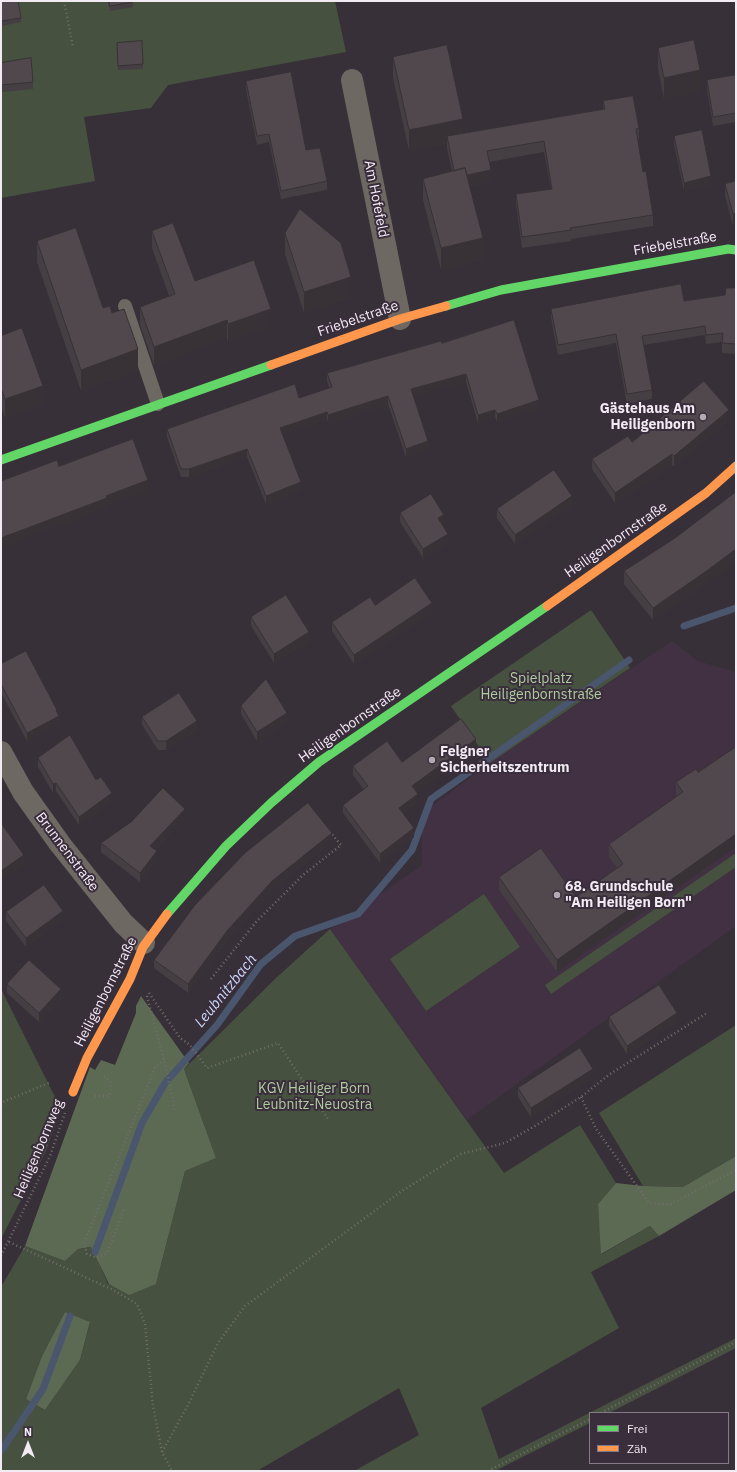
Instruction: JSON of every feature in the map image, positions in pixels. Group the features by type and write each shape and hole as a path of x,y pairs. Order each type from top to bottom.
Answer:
{"street":[{"name":"Am Hofefeld","path":"352,80 400,319"},
{"name":"Friebelstraße","path":"1,460 400,319 501,290 728,249 736,250"},
{"name":"Heiligenbornstraße","path":"73,1092 83,1065 128,985 137,958 144,944 194,880 246,825 319,762 590,577 706,493 736,466"},
{"name":"Brunnenstraße","path":"1,752 23,792 60,844 123,923 144,944"}],"lane":[{"path":"125,306 158,404"}],"path":[{"path":"64,1 73,47"},
{"path":"211,979 256,922 303,875 341,845 326,827"},
{"path":"144,986 180,1038 190,1045 207,1068 278,1043 328,1119"},
{"path":"146,994 166,1068 175,1111"},
{"path":"162,1452 188,1406 218,1343 245,1306 400,1193 461,1154 505,1143 535,1126 581,1097 610,1074 707,1013"},
{"path":"124,1210 107,1253 97,1258 87,1254 84,1243 155,1068 164,1060"},
{"path":"1,1105 3,1102 55,1080"},
{"name":"Heiligenbornweg","path":"1,1256 50,1156 73,1092"},
{"path":"581,1097 596,1130 649,1203 669,1205 736,1170"},
{"path":"9,1242 113,1290 137,1304 145,1324 153,1406 162,1452 172,1471"},
{"path":"603,1412 736,1342"},
{"path":"488,1471 589,1419"}],"shaded area":[{"name":"68. Grundschule \"Am Heiligen Born\"","path":"672,641 698,661 736,672 736,926 467,1120 330,929 422,865 422,813 490,763"}],"green space":[{"path":"1,1 335,1 346,52 168,85 151,108 84,117 95,181 1,198"},
{"name":"Spielplatz Heiligenbornstraße","path":"591,610 630,668 490,763 451,706"},
{"path":"736,853 736,867 551,994 545,985"},
{"path":"484,894 520,947 426,1011 390,959"},
{"name":"KGV Heiliger Born Leubnitz-Neuostra","path":"330,929 504,1173 580,1125 616,1183 598,1204 602,1254 650,1226 659,1236 591,1272 619,1328 481,1408 499,1459 589,1413 589,1424 495,1471 354,1471 419,1435 399,1388 257,1471 1,1471 1,1287 25,1246 65,1261 78,1249 92,1247 108,1284 156,1284 185,1171 216,1158 184,1069 276,978","holes":["65,1312 90,1323 80,1360 45,1410 26,1399 42,1356"]},
{"path":"1,989 61,1109 45,1153 1,1239"},
{"path":"141,996 189,1063 184,1069 216,1158 185,1171 156,1284 129,1295 109,1284 91,1247 78,1249 65,1261 25,1246 90,1067 95,1070 101,1060 115,1065 136,1013 136,1006"},
{"path":"736,1025 736,1156 683,1187 643,1186 599,1113"},
{"path":"736,1156 736,1190 659,1236 650,1226 601,1254 598,1204 616,1183 643,1186 683,1187"},
{"path":"65,1312 90,1322 80,1360 45,1410 26,1399 42,1356"},
{"path":"736,1338 736,1348 611,1412 591,1412"}],"building":[{"path":"1,1 18,1 21,18 1,21"},
{"path":"109,1 133,1 133,2 110,6"},
{"path":"694,40 700,70 664,78 658,48"},
{"path":"142,41 143,64 118,66 117,43"},
{"path":"447,45 463,119 409,130 393,57"},
{"path":"31,58 33,82 1,85 1,63"},
{"path":"291,72 306,150 320,148 327,181 281,191 269,134 257,136 246,81"},
{"path":"736,75 736,113 713,117 707,80"},
{"path":"633,96 639,128 636,129 643,172 646,171 653,215 570,228 571,230 522,237 516,194 552,189 544,141 487,151 491,170 467,175 465,168 454,171 447,136 605,109 603,101"},
{"path":"702,130 711,176 684,183 674,136"},
{"path":"465,168 483,238 441,248 423,179"},
{"path":"736,181 736,213 733,214 725,184"},
{"path":"300,209 341,243 351,277 304,292 285,233"},
{"path":"173,223 195,281 254,260 271,309 228,324 227,320 154,347 140,307 175,294 152,231"},
{"path":"76,228 103,308 110,306 112,313 124,309 138,349 81,370 37,241"},
{"path":"681,284 684,301 725,295 726,288 736,288 736,344 722,343 723,333 706,335 705,326 642,336 652,390 627,394 616,334 558,345 551,309"},
{"path":"514,320 539,400 497,414 495,410 478,415 466,374 411,389 428,441 406,449 388,396 328,415 327,412 280,428 301,482 266,496 247,449 189,469 181,469 167,429 295,384 299,398 332,387 327,373 441,341 442,343"},
{"path":"22,328 43,386 5,399 1,391 1,336"},
{"path":"704,381 729,410 674,456 672,454 615,493 592,459 628,436 632,442"},
{"path":"133,439 148,480 106,496 107,498 1,538 1,481 57,460 59,466"},
{"path":"554,470 572,496 515,535 497,509"},
{"path":"736,492 736,549 653,608 624,571 675,538"},
{"path":"431,494 444,515 438,518 448,534 423,549 400,513"},
{"path":"415,578 432,603 354,655 332,622 370,597 375,605"},
{"path":"286,595 309,632 274,654 251,617"},
{"path":"26,651 59,716 27,733 1,684 1,664"},
{"path":"266,679 287,713 257,732 241,706"},
{"path":"179,693 197,721 166,741 158,741 142,717"},
{"path":"461,719 476,739 412,786 418,794 399,808 414,828 380,854 343,805 368,786 353,766 387,741 402,762"},
{"path":"70,735 96,780 101,777 112,793 79,817 56,783 53,784 38,758"},
{"path":"736,747 736,834 557,960 499,877 541,848 576,897 623,864 609,844 683,792 676,782 696,769 698,772"},
{"path":"163,788 185,809 150,846 157,851 140,873 101,843 131,822"},
{"path":"308,803 332,833 272,881 227,931 188,984 154,960 195,905 245,853"},
{"path":"1,823 24,855 1,871"},
{"path":"44,885 63,911 26,938 6,912"},
{"path":"29,960 61,989 39,1013 7,984"},
{"path":"659,985 677,1013 627,1046 609,1017"},
{"path":"580,1048 593,1069 531,1108 518,1088"}],"waterway":[{"name":"Leubnitzbach","path":"684,626 736,608"},
{"name":"Leubnitzbach","path":"95,1252 142,1123 165,1083 217,1025 261,964 295,936 358,914 412,850 431,799 629,660"},
{"name":"Leubnitzbach","path":"1,1451 43,1389 70,1316"}],"traffic: fast":[{"path":"446,306 501,290 728,249 736,250"},
{"path":"1,460 271,365"},
{"path":"167,914 226,846 271,803 319,762 547,606"}],"traffic: slow":[{"path":"271,365 400,319 446,306"},
{"path":"547,606 706,493 736,466"},
{"path":"73,1092 87,1058 130,979 143,947 167,914"}],"place":[{"name":"Gästehaus Am Heiligenborn","path":"703,417"},
{"name":"Felgner Sicherheitszentrum","path":"432,760"},
{"name":"68. Grundschule \"Am Heiligen Born\"","path":"557,895"}]}
